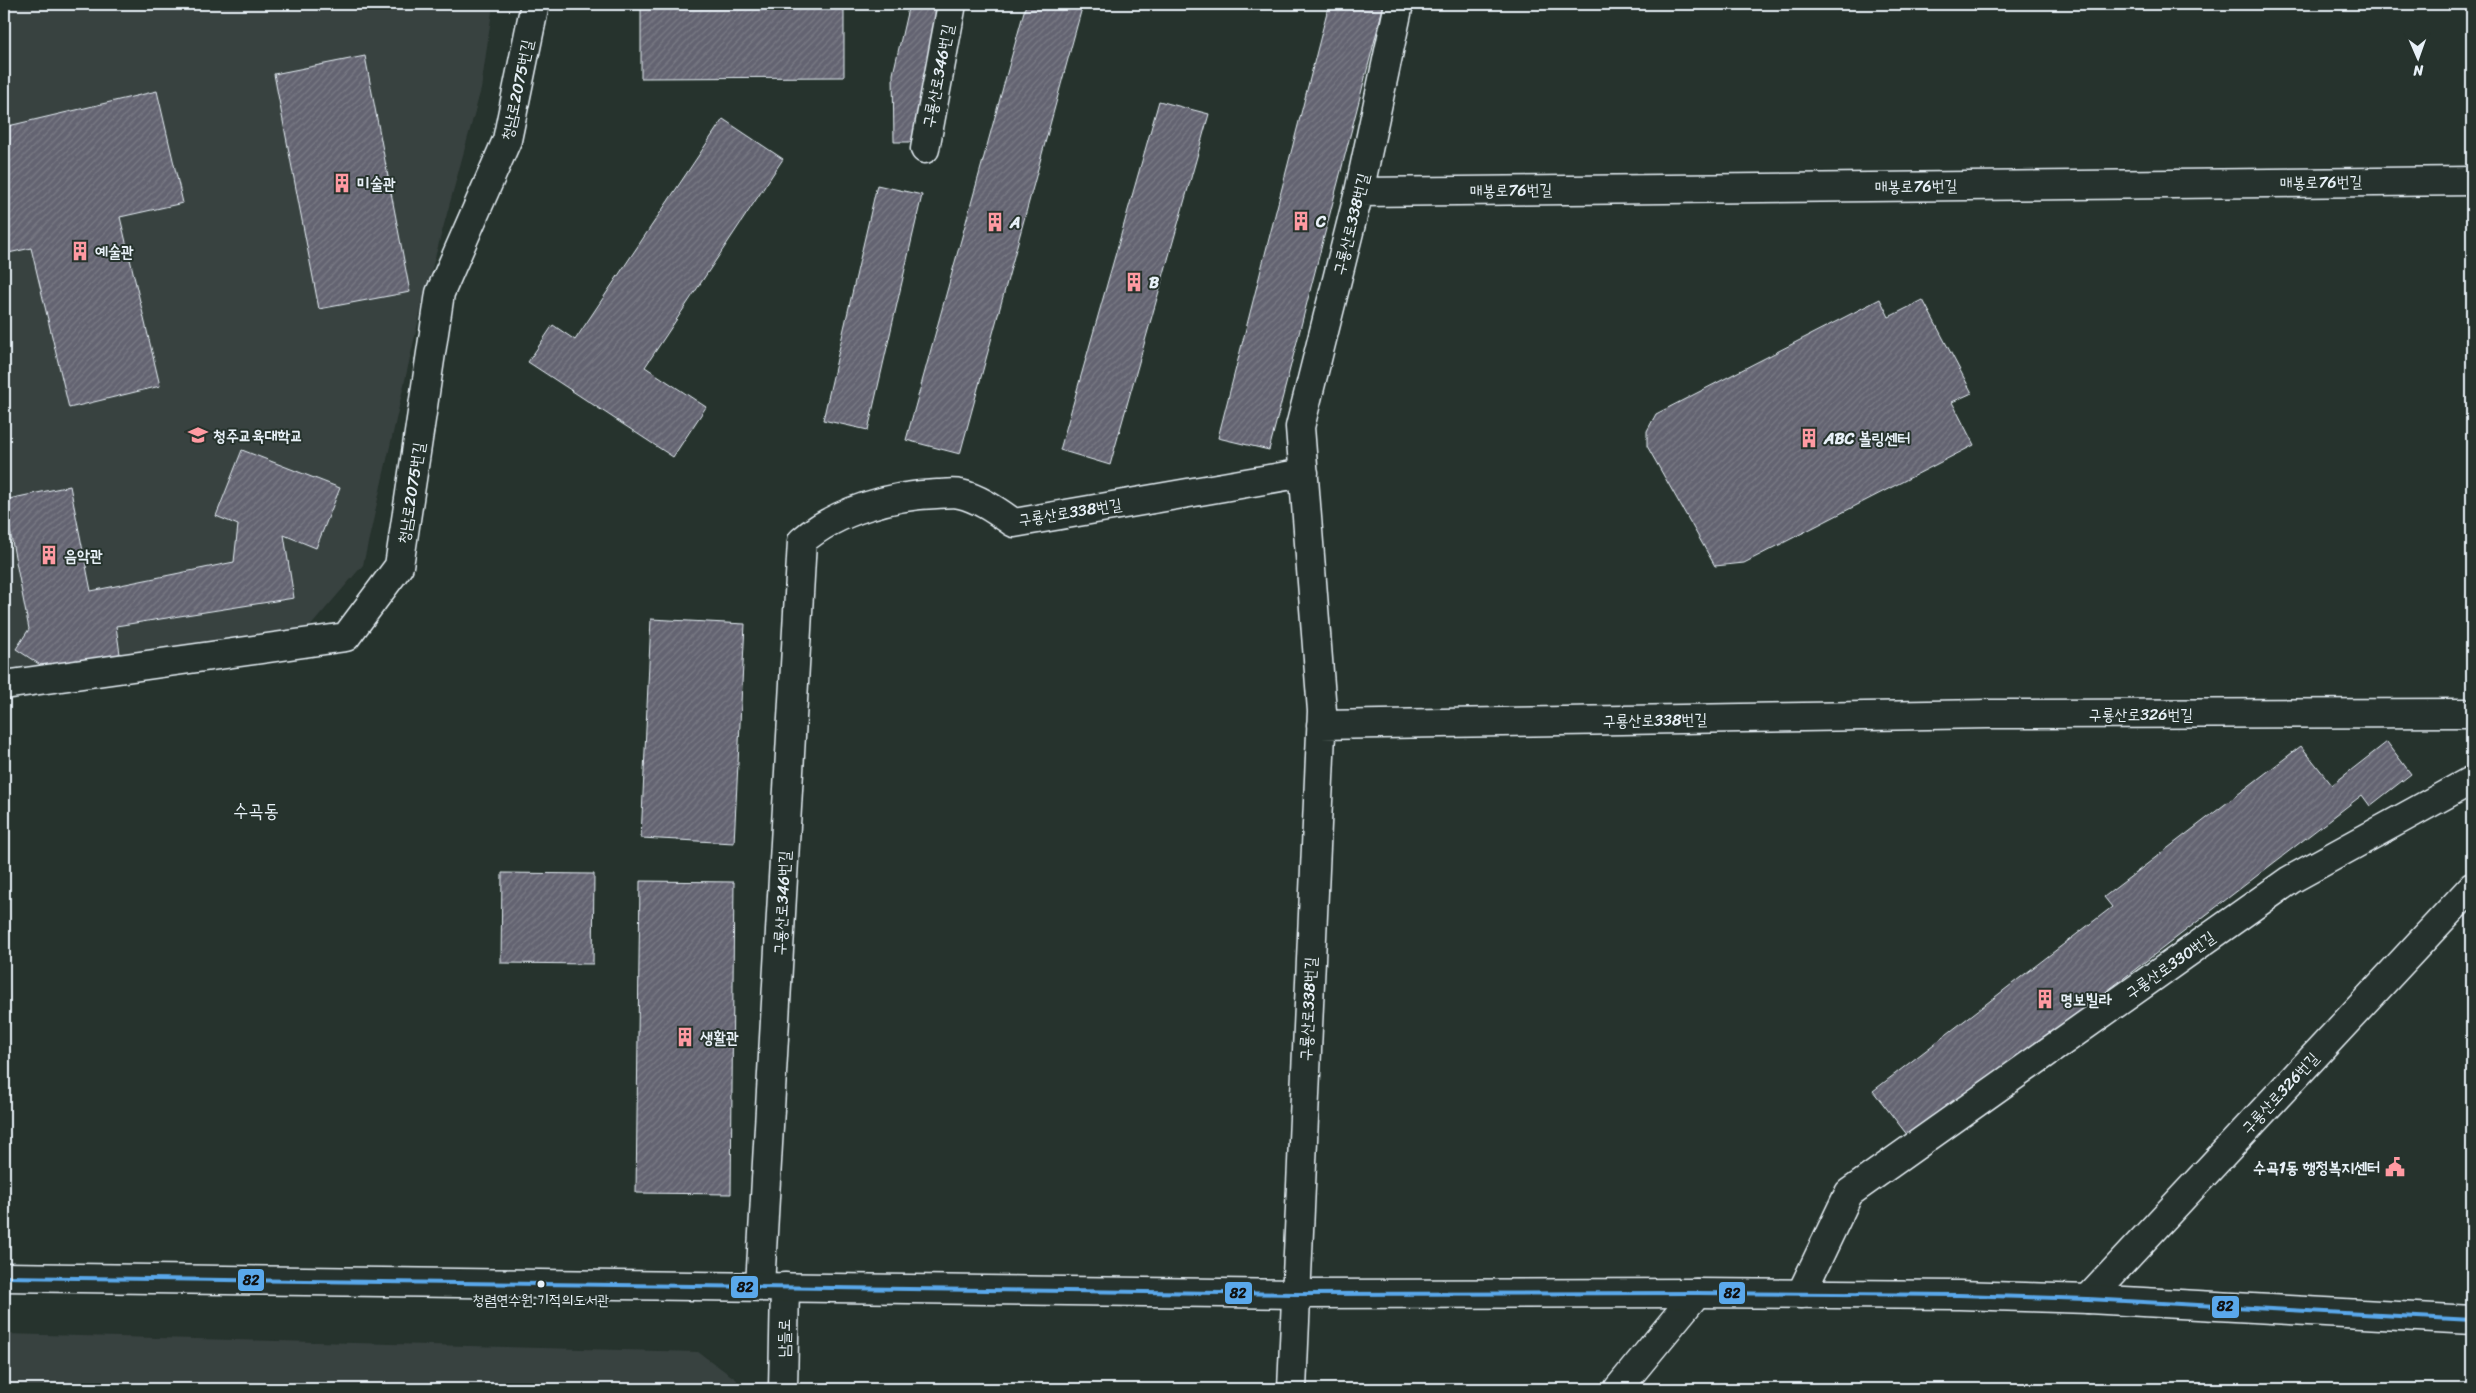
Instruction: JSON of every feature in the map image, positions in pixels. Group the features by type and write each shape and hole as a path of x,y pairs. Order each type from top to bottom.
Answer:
{"street":[{"name":"청남로2075번길","path":"4,685 346,638 399,566 440,293 507,140 535,4"},
{"name":"구룡산로346번길","path":"925,149 952,4"},
{"name":"구룡산로338번길","path":"1292,1389 1321,725 1300,427 1359,192 1399,4"},
{"name":"매봉로76번길","path":"1359,192 2472,181"},
{"name":"구룡산로338번길","path":"818,528 883,500 918,494 959,493 991,508 1014,523 1304,472"},
{"name":"구룡산로346번길","path":"772,1286 802,541 818,528"},
{"name":"구룡산로326번길","path":"1990,714 2472,713"},
{"name":"구룡산로338번길","path":"1321,725 1990,714"},
{"name":"구룡산로330번길","path":"1801,1294 1848,1193 2290,880 2472,780"},
{"name":"구룡산로326번길","path":"2088,1299 2472,886"},
{"path":"4,1277 1295,1294 1697,1293 2088,1299 2472,1320"},
{"name":"남들로","path":"772,1286 783,1389"},
{"path":"1618,1389 1697,1293"}],"shaded area":[{"name":"청주교육대학교","path":"4,4 493,4 481,89 422,305 363,565 308,629 4,678"},
{"path":"4,1334 698,1352 737,1380 736,1389 4,1389"}],"building":[{"path":"641,4 844,4 844,77 641,78"},
{"path":"909,4 946,4 914,142 894,142 893,74"},
{"name":"A","path":"1026,4 1083,4 960,454 906,440"},
{"name":"C","path":"1329,4 1384,4 1269,450 1218,438"},
{"name":"미술관","path":"365,56 410,292 319,309 274,74"},
{"name":"예술관","path":"157,91 183,203 120,217 160,386 69,408 31,248 4,254 4,127"},
{"name":"B","path":"1159,101 1209,114 1110,465 1060,450"},
{"path":"723,119 783,159 645,367 706,407 673,457 528,362 553,325 575,340"},
{"path":"877,185 922,195 868,430 823,420"},
{"name":"ABC 볼링센터","path":"1880,299 1889,317 1923,300 1972,393 1952,402 1974,445 1744,563 1715,566 1647,446 1647,431 1656,414"},
{"name":"음악관","path":"242,450 340,488 316,548 284,535 294,598 116,626 120,654 42,666 16,649 29,629 4,500 70,486 91,591 234,562 238,525 216,516"},
{"path":"651,619 745,624 734,843 641,838"},
{"name":"명보빌라","path":"2387,742 2411,774 2370,806 2362,795 1912,1141 1873,1091 2112,907 2104,897 2301,746 2332,785"},
{"path":"502,873 594,874 593,964 501,963"},
{"name":"생활관","path":"640,881 734,882 731,1194 636,1193"}],"transit line":[{"name":"82","path":"4,1277 1295,1294 1697,1293 1959,1295 2088,1299 2472,1320"}],"place":[{"name":"미술관","path":"342,183"},
{"name":"C","path":"1301,221"},
{"name":"A","path":"995,222"},
{"name":"예술관","path":"80,251"},
{"name":"B","path":"1134,282"},
{"name":"청주교육대학교","path":"198,435"},
{"name":"ABC 볼링센터","path":"1809,438"},
{"name":"음악관","path":"49,555"},
{"name":"명보빌라","path":"2045,999"},
{"name":"생활관","path":"685,1037"},
{"name":"수곡1동 행정복지센터","path":"2395,1167"},
{"name":"청렴연수원.기적의도서관","path":"541,1284"}],"district":[{"name":"수곡동","path":"256,810"}]}
